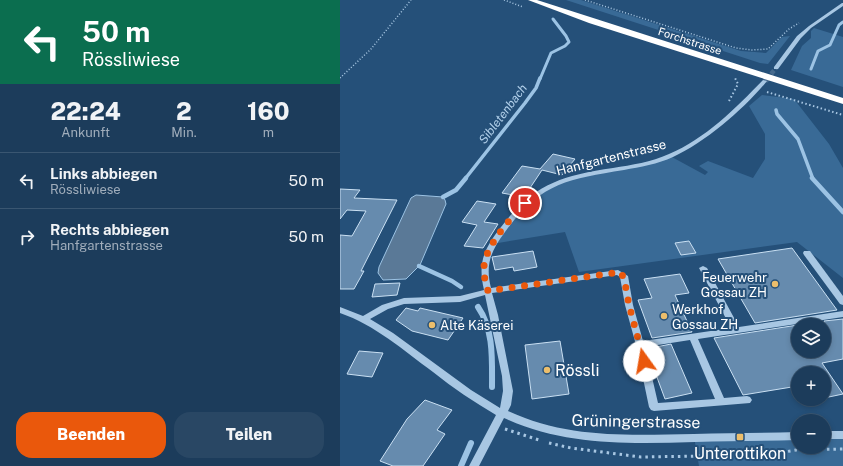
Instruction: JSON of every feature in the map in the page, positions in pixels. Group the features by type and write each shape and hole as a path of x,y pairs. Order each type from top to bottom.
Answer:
{"highway":[{"name":"Forchstrasse","path":"532,0 622,31 843,101"},
{"name":"Forchstrasse","path":"545,0 843,95"}],"street":[{"path":"776,68 799,37 810,27 843,4"},
{"name":"Hanfgartenstrasse","path":"474,466 502,413 507,398 506,376 484,273 487,254 509,221 525,203 549,186 573,178 646,163 674,154 694,142 734,111 765,81"},
{"path":"807,253 843,302"},
{"path":"703,268 737,330"},
{"path":"364,319 385,307 398,302 460,298 488,291 620,272 624,278 629,305 654,407 747,400"},
{"name":"Grüningerstrasse","path":"340,310 364,319 382,329 472,397 502,413 548,430 595,438 791,436"},
{"path":"640,345 843,314"},
{"path":"694,337 720,402"},
{"path":"831,435 843,435"}],"path":[{"path":"340,78 371,49 411,0"},
{"path":"585,0 736,48 752,50 768,49 789,29 802,20"},
{"path":"757,90 843,115"}],"shaded area":[{"path":"566,0 581,0 741,51 766,53 782,37 790,36 768,64 760,63"},
{"path":"814,28 843,37 843,87 791,70 802,46 811,38 811,31"},
{"path":"762,95 794,99 829,144 843,168 843,278 797,242 579,272 565,232 492,244 525,203 564,181 670,156 705,175 708,172 699,166 708,161 753,178 765,159 765,134 749,106"},
{"path":"416,195 443,197 446,204 420,265 406,279 383,280 378,273 379,267 411,198"},
{"path":"831,435 843,435 843,466 699,466 694,437 791,436 791,454 831,454"}],"building":[{"path":"553,154 575,159 562,175 542,170 524,197 502,193 522,166 540,169"},
{"path":"340,189 360,190 354,198 397,200 361,271 364,271 354,289 340,289 340,235 352,236 366,211 347,210 340,219"},
{"path":"477,201 496,204 484,222 498,224 483,248 464,246 477,225 462,222"},
{"path":"689,241 696,253 681,255 675,243"},
{"name":"Feuerwehr Gossau ZH","path":"792,248 837,310 755,323 718,259"},
{"path":"533,251 537,267 514,271 513,267 495,270 492,257"},
{"name":"Werkhof Gossau ZH","path":"680,274 689,293 675,295 692,332 652,338 638,300 652,298 644,279"},
{"path":"400,283 397,295 372,297 375,284"},
{"name":"Alte Käserei","path":"406,308 418,311 420,308 463,318 448,340 412,331 396,320"},
{"path":"843,319 843,359 822,363 824,366 791,366 791,387 743,395 714,338 791,326 791,358 831,358 831,320"},
{"name":"Rössli","path":"560,341 569,394 532,399 525,345"},
{"path":"671,344 692,393 665,399 648,353 658,352 656,347"},
{"path":"359,351 383,353 372,377 347,374"},
{"path":"831,376 843,394 831,397"},
{"path":"425,400 452,410 437,430 445,434 423,466 393,466 380,461 407,419"}],"waterway":[{"name":"Sibletenbach","path":"540,79 551,53 565,46 569,42 553,19"},
{"path":"811,69 818,51 830,45 839,25 843,22"},
{"name":"Sibletenbach","path":"465,179 525,103 536,88 540,78"},
{"path":"776,110 777,114 798,139 813,179"},
{"name":"Sibletenbach","path":"443,197 456,190 466,178"},
{"path":"812,178 843,212"},
{"path":"419,266 452,281 461,287"},
{"path":"478,307 487,325 491,346 492,387"},
{"path":"461,466 471,443"}],"tunnel":[{"path":"767,79 776,68"}],"place":[{"name":"Feuerwehr Gossau ZH","path":"775,284"},
{"name":"Werkhof Gossau ZH","path":"664,316"},
{"name":"Alte Käserei","path":"432,325"},
{"name":"Rössli","path":"547,370"},
{"name":"Unterottikon","path":"740,437"}],"route":[{"path":"525,203 509,221 492,244 487,254 484,273 488,291 620,272 624,278 629,305 644,361"}]}
